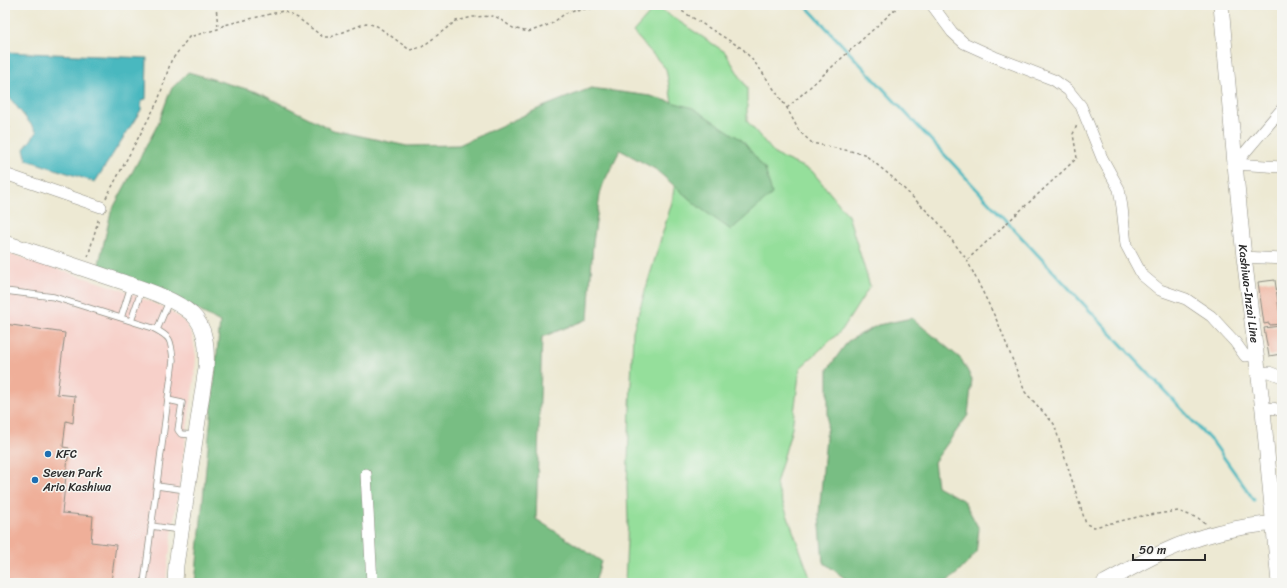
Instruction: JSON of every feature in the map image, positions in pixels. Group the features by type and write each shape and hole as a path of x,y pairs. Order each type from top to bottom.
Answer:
{"street":[{"path":"932,5 952,32 964,43 1054,80 1068,90 1081,106 1102,158 1119,190 1126,245 1142,275 1160,290 1186,300 1211,316 1235,342 1245,356 1256,355"},
{"name":"Kashiwa-Inzai Line","path":"1221,5 1244,257 1277,523 1279,583"},
{"path":"1235,164 1282,109"},
{"path":"1235,164 1282,167"},
{"path":"5,174 101,207"},
{"path":"5,242 137,287 175,302 192,314 198,322 207,350 206,368 176,565 175,583"},
{"path":"1244,257 1282,259"},
{"path":"1258,374 1269,372 1282,377"},
{"path":"1263,410 1273,408 1282,411"},
{"path":"366,474 372,583"},
{"path":"1104,583 1164,552 1209,535 1248,526 1277,523"}],"lane":[{"path":"121,318 137,287"},
{"path":"131,321 137,287"},
{"path":"5,290 54,297 156,330 170,339 173,360 144,583"},
{"path":"156,330 169,300"},
{"path":"168,400 182,403 178,430 179,432 181,434 196,435"},
{"path":"157,486 188,490"},
{"path":"151,526 182,530"}],"path":[{"path":"216,5 218,30"},
{"path":"85,269 101,207 158,101 171,61 189,37 218,30 224,26 283,11 298,18 323,37 331,37 366,23 377,26 410,50 422,47 456,21 473,17 495,16 513,28 528,32 551,24 566,13 573,10 599,8 610,5"},
{"path":"672,5 743,49 760,69 788,108 799,131 812,143 864,154 892,177 938,222 967,260 999,325 1025,392 1054,424 1086,524 1094,527 1142,516 1178,511 1205,522 1209,535"},
{"path":"788,108 900,5"},
{"path":"967,260 1077,158 1073,134 1078,124 1086,116"}],"shaded area":[{"path":"5,252 126,291 169,310 186,323 193,338 196,357 166,583 5,583"}],"green space":[{"path":"656,6 725,52 747,88 747,121 776,155 812,171 848,215 870,286 842,330 800,368 792,428 776,484 812,583 625,583 633,331 672,202 680,146 666,69 633,32"},
{"path":"188,72 257,92 333,130 407,146 459,145 540,108 591,88 650,96 693,108 742,140 765,169 772,194 731,230 700,208 655,169 620,150 601,188 593,243 588,319 542,337 536,519 601,561 595,583 195,583 220,322 168,294 98,268 111,212 158,124 171,89"},
{"path":"912,318 961,359 972,379 968,415 934,462 937,486 964,501 979,529 976,553 960,571 945,583 851,583 823,562 819,514 828,416 828,369 848,341 878,325"}],"water":[{"path":"5,52 147,58 146,99 142,100 141,110 95,182 27,160 24,149 37,132 5,92"}],"building":[{"path":"5,124 10,127 5,136"},
{"path":"1275,280 1281,324 1264,324 1258,282"},
{"name":"Seven Park Ario Kashiwa","path":"5,324 65,333 57,394 75,396 73,423 66,421 63,447 69,448 62,513 93,516 91,542 116,545 111,583 5,583"},
{"path":"1280,326 1282,338 1281,354 1269,356 1264,328"}],"waterway":[{"path":"805,5 1215,445 1254,500"}],"place":[{"name":"KFC","path":"48,454"},
{"name":"Seven Park Ario Kashiwa","path":"35,480"}]}
